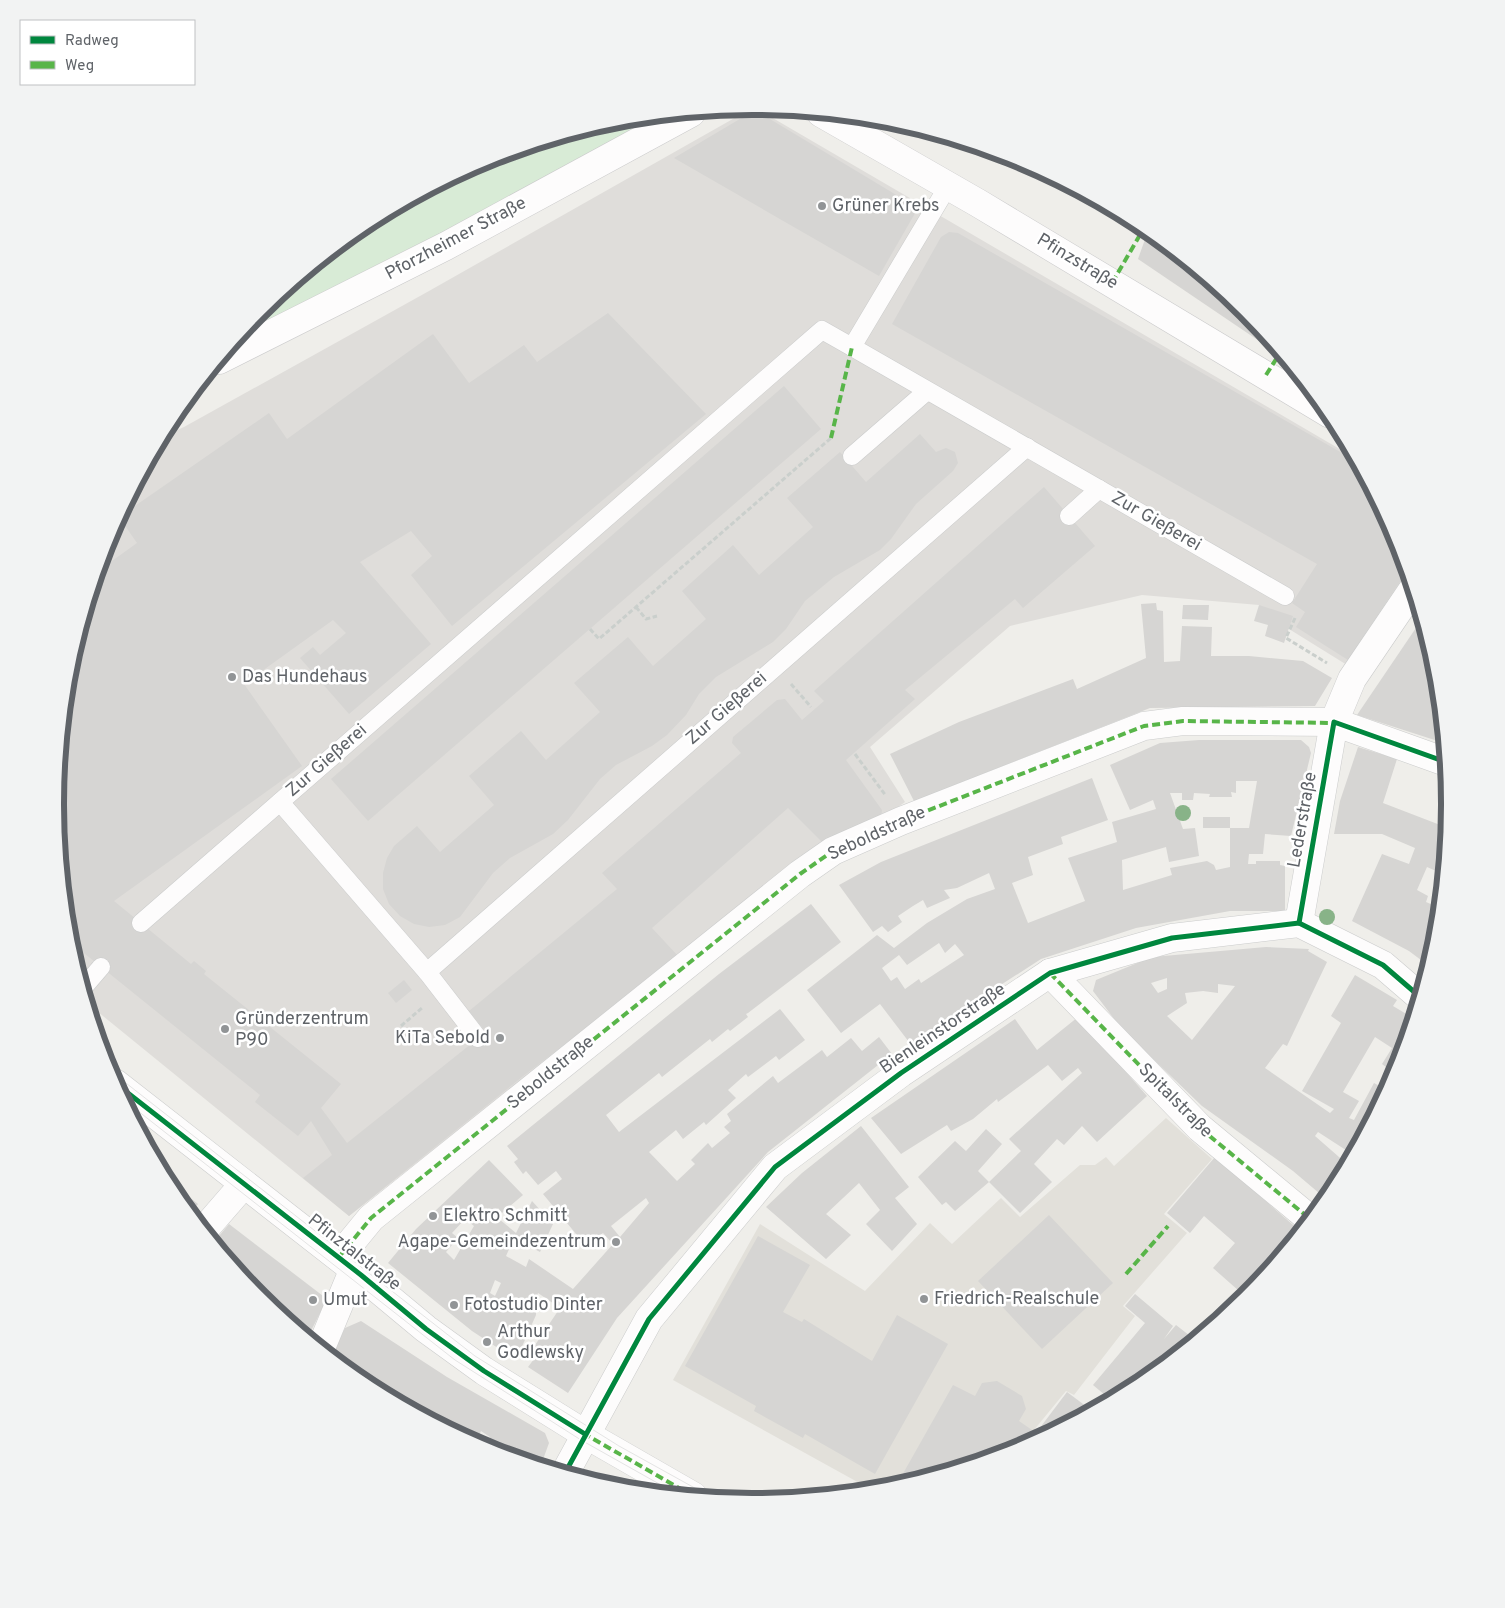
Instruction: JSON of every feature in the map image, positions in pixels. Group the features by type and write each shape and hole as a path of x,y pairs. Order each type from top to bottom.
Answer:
{"street":[{"name":"Pforzheimer Straße","path":"232,353 446,246 679,120"},
{"name":"Pfinzstraße","path":"834,120 948,186 1312,403"},
{"name":"Lederstraße","path":"1299,923 1334,722 1352,680 1408,594"},
{"name":"Seboldstraße","path":"323,1342 347,1264 371,1218 800,874 833,851 901,821 1144,726 1184,722 1334,722 1440,760"},
{"name":"Bienleinstorstraße","path":"568,1467 649,1319 775,1167 901,1074 1050,973 1172,938 1299,923"},
{"path":"1299,923 1383,966 1415,992"},
{"name":"Spitalstraße","path":"1050,973 1200,1128 1305,1215"},
{"name":"Pfinztalstraße","path":"128,1093 243,1185 347,1264 426,1329 484,1371 585,1434 680,1489"},
{"path":"208,1225 243,1185"}],"lane":[{"path":"852,347 948,186"},
{"name":"Zur Gießerei","path":"141,923 495,612 822,330 1285,596"},
{"path":"852,456 927,391"},
{"name":"Zur Gießerei","path":"426,972 1027,447"},
{"path":"1069,516 1099,489"},
{"name":"Zur Gießerei","path":"280,802 426,972 478,1038"},
{"path":"87,983 101,967"}],"path":[{"path":"590,629 599,639 830,438"},
{"path":"1285,596 1280,607 1296,616 1286,638 1352,680"},
{"path":"636,607 646,619 657,616"},
{"path":"794,687 811,707"},
{"path":"855,754 890,802 901,821"},
{"path":"401,1026 441,990"}],"shaded area":[{"path":"739,116 769,116 1344,451 1370,499 1389,540 1404,582 1347,665 1289,629 1259,605 1142,595 1010,626 870,747 905,802 569,1043 349,1216 95,1010 87,982 76,929 95,905 67,863 64,804 65,759 77,670 87,626 100,583 116,540 135,499 173,432 429,291"},
{"name":"Friedrich-Realschule","path":"1166,1118 1212,1159 1164,1214 1187,1233 1123,1306 1135,1316 1074,1395 1066,1391 1033,1433 974,1456 931,1469 887,1480 861,1484 673,1380 760,1224 865,1291 930,1223 952,1244 1001,1198 1020,1217 1080,1165 1095,1165 1106,1157 1114,1166"}],"green space":[{"path":"661,121 242,342 265,317 298,286 333,258 370,231 448,186 531,152 618,128"}],"building":[{"path":"746,115 764,116 918,208 879,276 674,158"},
{"path":"949,232 958,233 1346,455 1370,499 1389,540 1403,577 1348,660 1296,627 1305,612 1292,603 1317,564 892,324 941,237"},
{"path":"1145,239 1207,286 1240,317 1266,346 1138,259"},
{"path":"608,313 706,414 452,626 411,575 432,556 411,531 360,562 431,644 349,714 300,658 313,647 320,655 346,633 333,620 244,684 302,766 114,901 191,964 194,961 206,971 204,974 341,1084 321,1108 347,1143 486,1032 469,1011 617,889 602,873 741,753 732,743 733,737 777,700 785,699 802,720 824,701 814,691 1044,487 1095,546 1023,608 1015,599 905,690 915,699 846,760 882,810 881,819 829,840 821,841 788,808 652,928 679,957 522,1077 349,1216 303,1178 332,1155 311,1121 298,1136 255,1102 260,1095 80,950 72,906 73,902 70,894 65,849 64,804 65,759 77,670 87,626 107,565 137,543 124,524 130,509 269,413 287,439 433,334 469,383 524,345 537,362"},
{"path":"784,386 821,429 368,821 331,779"},
{"path":"920,434 936,452 946,448 955,452 958,463 953,471 916,504 891,539 880,550 834,577 805,601 786,629 773,642 716,677 699,694 686,715 667,735 652,746 616,765 600,779 568,820 553,834 510,858 493,873 460,917 445,925 429,927 414,924 400,916 389,904 383,889 383,873 387,858 394,846 417,826 440,852 494,805 469,776 521,731 546,760 600,712 574,683 628,637 653,666 706,619 682,591 733,545 759,575 813,527 787,498 840,452 866,482"},
{"path":"1156,603 1157,610 1163,611 1164,662 1180,661 1182,626 1212,627 1211,656 1249,656 1303,661 1332,678 1315,706 1150,708 914,801 890,754 959,722 1073,679 1077,689 1146,658 1141,604"},
{"path":"1183,605 1209,605 1208,620 1182,619"},
{"path":"1259,605 1293,616 1284,643 1265,636 1268,625 1254,621"},
{"path":"1418,625 1428,670 1438,741 1357,715"},
{"path":"1199,740 1301,740 1309,747 1311,753 1291,836 1265,834 1263,854 1249,854 1248,864 1256,864 1256,861 1280,861 1280,865 1285,866 1285,911 1230,911 1136,928 1041,959 948,1019 912,1046 880,1004 841,1033 807,990 877,935 894,948 927,923 967,899 995,889 989,873 957,888 944,890 950,898 927,908 923,900 898,916 902,922 888,932 882,926 873,932 839,885 881,862 1092,778 1108,820 1061,837 1063,844 1028,857 1033,875 1012,883 1028,923 1085,901 1068,858 1117,842 1112,822 1156,809 1153,800 1130,810 1110,765 1160,743","holes":["1236,781 1257,781 1249,828 1230,828 1230,867 1216,870 1214,865 1207,861 1170,868 1172,875 1123,890 1122,860 1166,847 1169,862 1199,856 1195,828 1183,829 1170,793 1182,793 1182,800 1193,800 1194,793 1210,794 1209,797 1232,797 1231,792 1236,793","939,943 945,953 955,944 964,955 921,983 919,979 905,989 897,977 891,981 882,968 899,955 907,965"]},
{"path":"1358,747 1397,759 1383,803 1441,825 1437,872 1427,867 1417,890 1428,896 1426,902 1433,905 1423,961 1409,951 1352,921 1382,854 1409,864 1415,848 1382,834 1334,834 1340,801"},
{"path":"1203,817 1230,817 1230,828 1203,828"},
{"path":"811,904 841,942 746,1014 748,1017 730,1031 728,1029 712,1042 710,1039 662,1077 659,1073 606,1115 619,1132 780,1009 805,1040 779,1060 776,1056 748,1077 746,1074 728,1090 736,1098 706,1125 704,1122 683,1139 676,1130 649,1152 677,1181 695,1164 691,1160 708,1143 712,1148 730,1133 724,1127 731,1121 727,1114 773,1076 778,1083 822,1050 827,1057 851,1038 862,1051 879,1037 892,1054 768,1152 617,1318 568,1393 528,1367 537,1355 531,1351 560,1308 538,1293 536,1315 516,1360 472,1331 388,1263 416,1229 489,1160 523,1195 502,1213 498,1208 493,1214 516,1233 532,1201 553,1224 540,1252 514,1238 506,1256 526,1267 529,1259 573,1289 613,1244 603,1233 586,1246 543,1194 562,1179 556,1171 538,1185 526,1171 523,1174 514,1162 518,1159 507,1146 719,974","holes":["646,1198 649,1203 620,1237 611,1226","465,1219 474,1226 454,1260 446,1252 458,1238 452,1233","495,1280 501,1283 495,1296 490,1293"]},
{"path":"1266,947 1309,949 1308,951 1327,962 1287,1046 1283,1044 1265,1068 1330,1113 1334,1109 1302,1091 1341,1023 1331,1016 1355,975 1397,1000 1393,1006 1408,1015 1389,1069 1382,1064 1392,1048 1375,1037 1343,1092 1359,1101 1349,1118 1354,1120 1374,1083 1380,1086 1347,1151 1318,1132 1315,1136 1342,1160 1320,1194 1293,1171 1202,1106 1121,1028 1093,991 1096,980 1152,957","holes":["1167,978 1167,989 1158,993 1151,983","1218,984 1235,986 1192,1040 1167,1016 1187,1003 1185,993 1203,991 1218,993"]},
{"path":"404,980 412,990 396,1003 388,993"},
{"path":"1078,1017 1147,1096 1097,1142 1082,1126 1064,1145 1057,1139 1034,1164 1052,1182 1020,1213 989,1182 1021,1151 1009,1139 1082,1073 1078,1068 1062,1081 1048,1065 998,1102 997,1099 973,1119 951,1131 947,1125 901,1154 871,1118 1015,1019 1037,1050"},
{"path":"861,1126 909,1187 895,1198 917,1224 892,1251 866,1224 880,1210 859,1183 826,1214 851,1235 826,1259 766,1207 802,1173"},
{"path":"986,1129 1002,1144 978,1171 989,1182 955,1211 946,1202 942,1205 918,1177 955,1141 966,1151"},
{"path":"1215,1157 1296,1227 1239,1291 1213,1268 1235,1243 1204,1216 1190,1233 1167,1213"},
{"path":"185,1194 198,1204 195,1208"},
{"path":"1049,1215 1113,1283 1042,1349 978,1281"},
{"path":"229,1224 327,1299 310,1332 265,1291 218,1237"},
{"path":"758,1236 810,1265 783,1312 802,1322 804,1319 872,1361 897,1315 948,1344 875,1474 805,1434 803,1438 754,1411 756,1406 685,1366"},
{"path":"1135,1294 1173,1326 1164,1339 1176,1325 1190,1336 1135,1377 1105,1395 1093,1385 1145,1323 1125,1306"},
{"path":"361,1321 447,1377 545,1433 549,1443 543,1460 489,1440 490,1437 481,1431 479,1436 448,1422 431,1410 430,1412 370,1377 334,1351 345,1328"},
{"path":"997,1381 1022,1396 1026,1409 1019,1421 1032,1430 1030,1434 974,1456 901,1476 953,1385 975,1396 982,1383"},
{"path":"1067,1392 1086,1406 1057,1422 1038,1430"}],"tram line":[{"path":"121,1079 475,1356 619,1446 699,1490"},
{"path":"135,1108 455,1360 581,1440 665,1487"}],"marked path":[{"path":"1112,283 1140,235"},
{"path":"831,438 852,347"},
{"path":"1266,375 1277,358"},
{"path":"339,1257 371,1218 800,874 833,851 901,821 1144,726 1183,721 1337,723"},
{"path":"1050,973 1200,1128 1305,1215"},
{"path":"1126,1274 1168,1226"},
{"path":"583,1433 680,1489"}],"cycle path":[{"path":"1299,923 1334,722 1440,760"},
{"path":"568,1467 649,1319 775,1167 901,1073 1050,973 1172,938 1299,923 1383,965 1415,992"},
{"path":"127,1093 361,1275 426,1329 484,1371 585,1434"}],"place":[{"name":"Grüner Krebs","path":"822,206"},
{"name":"Das Hundehaus","path":"232,677"},
{"name":"Gründerzentrum P90","path":"225,1029"},
{"name":"KiTa Sebold","path":"500,1038"},
{"name":"Elektro Schmitt","path":"433,1216"},
{"name":"Agape-Gemeindezentrum","path":"616,1242"},
{"name":"Friedrich-Realschule","path":"924,1299"},
{"name":"Umut","path":"313,1300"},
{"name":"Fotostudio Dinter","path":"454,1305"},
{"name":"Arthur Godlewsky","path":"487,1342"}]}
